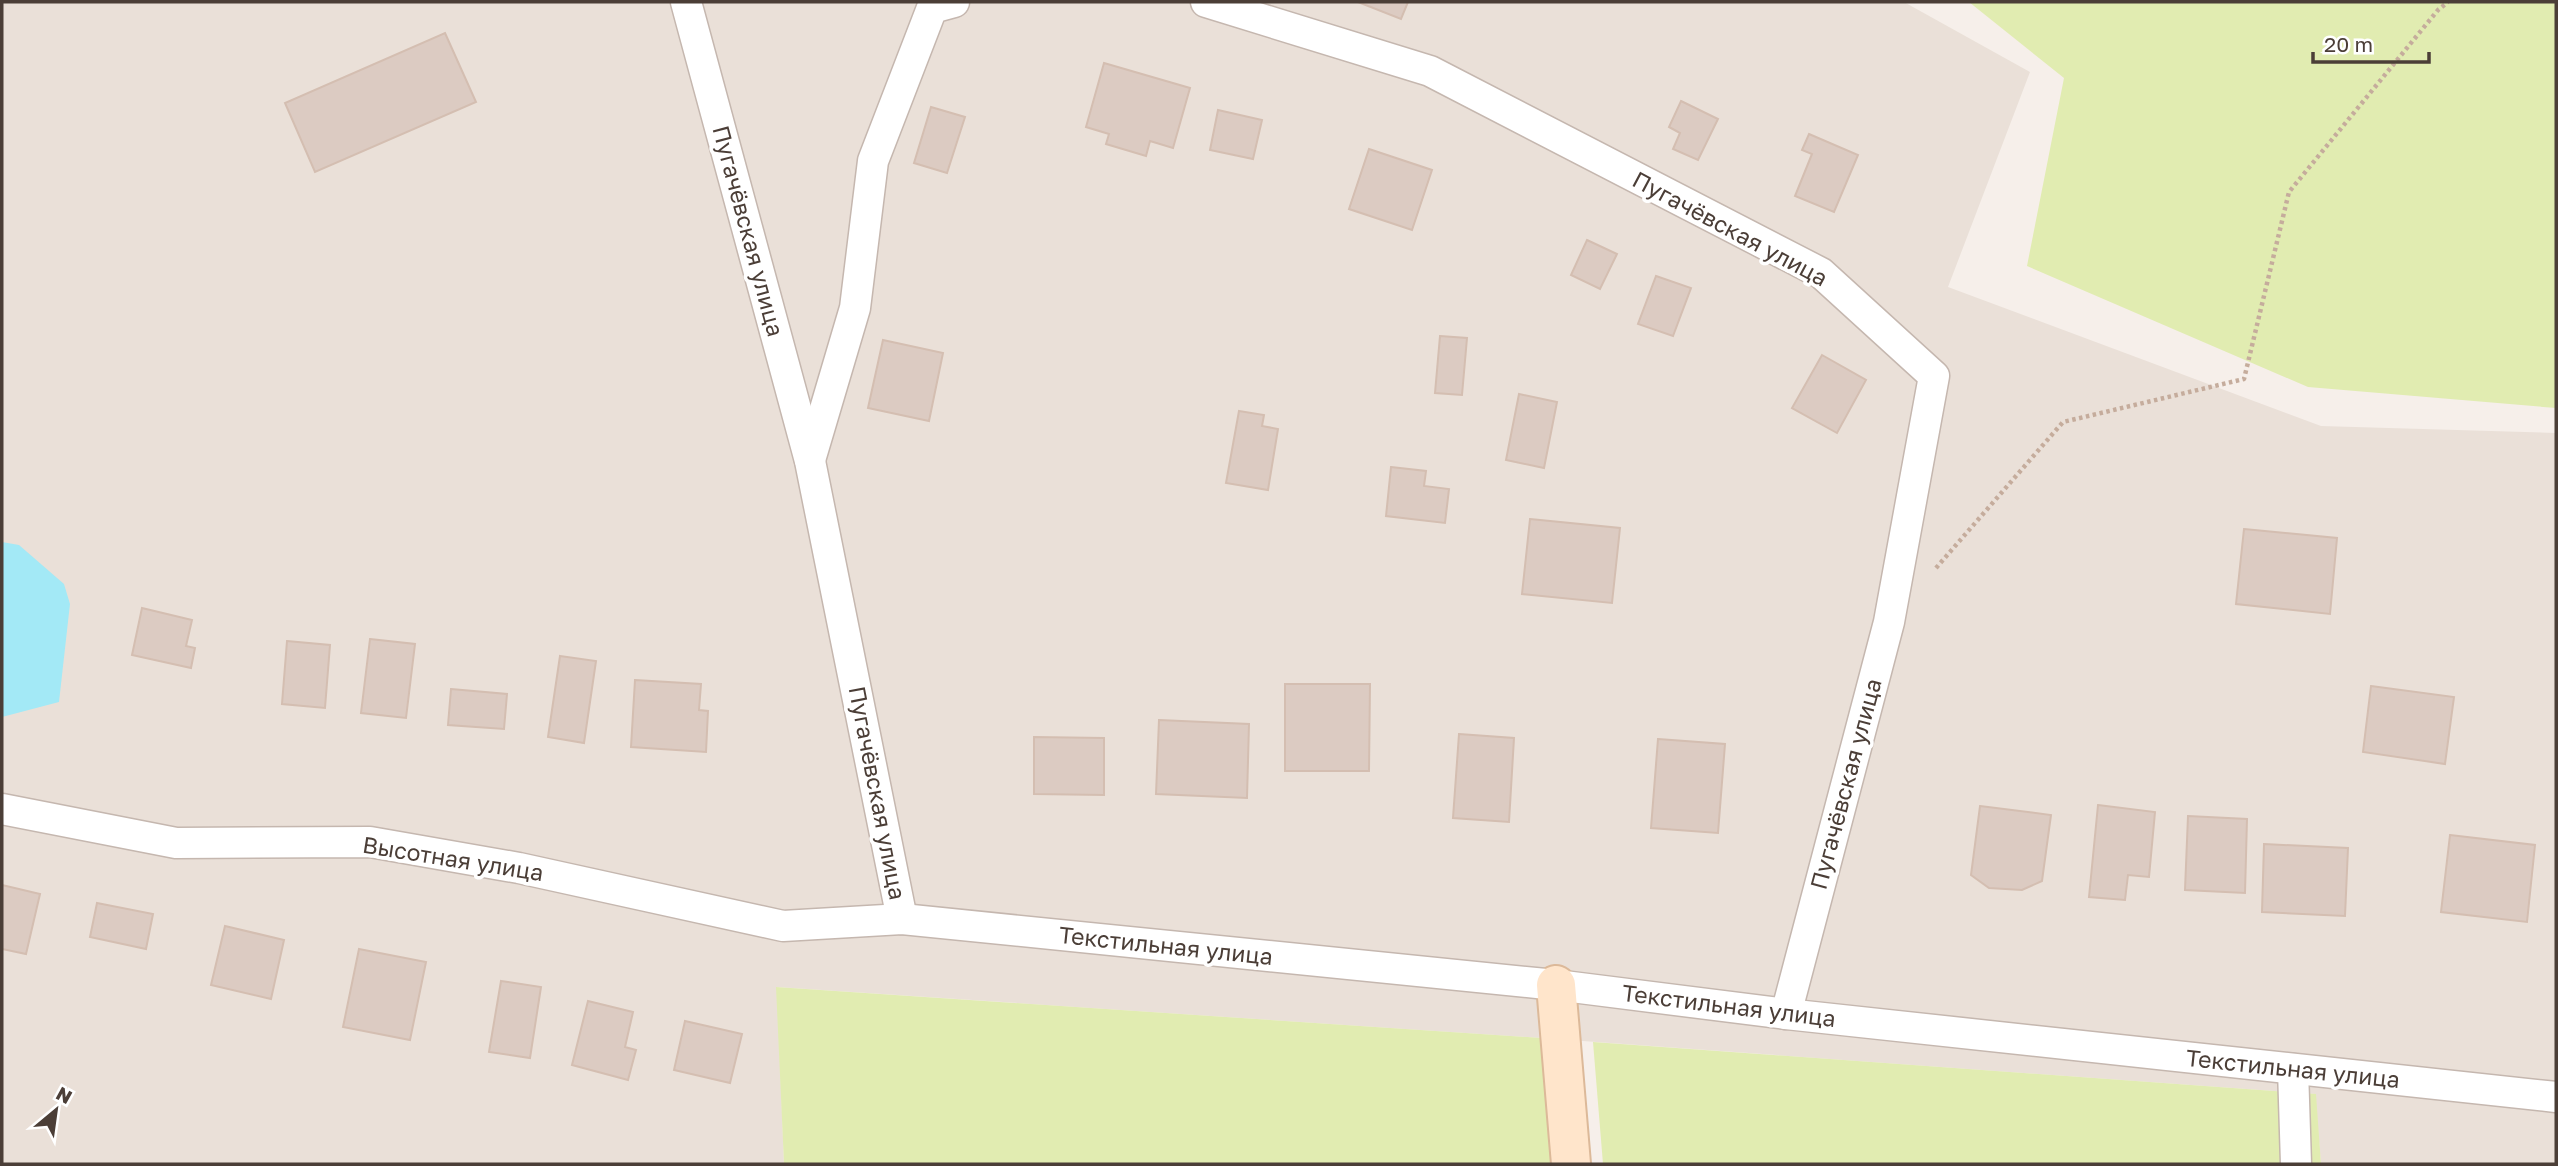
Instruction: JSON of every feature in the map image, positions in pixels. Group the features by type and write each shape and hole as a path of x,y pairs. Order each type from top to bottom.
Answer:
{"street":[{"name":"Пугачёвская улица","path":"685,2 810,461 902,919"},
{"name":"Пугачёвская улица","path":"810,461 855,308 873,161 932,8 954,2"},
{"name":"Пугачёвская улица","path":"1206,2 1430,71 1821,273 1934,376 1889,622 1786,1014"},
{"name":"Высотная улица","path":"2,809 176,843 370,842 519,868 783,926 902,919"},
{"name":"Текстильная улица","path":"902,919 1556,985 1786,1014 2556,1097"},
{"path":"1556,985 1571,1164"},
{"path":"2292,1069 2296,1164"}],"path":[{"path":"1935,569 2063,422 2244,379 2289,192 2438,10 2448,2"}],"shaded area":[{"path":"2,2 1904,2 2030,72 1948,287 2321,426 2556,433 2556,1164 2321,1164 2315,1094 1541,1038 777,987 784,1164 2,1164"}],"green space":[{"path":"1969,2 2556,2 2556,408 2308,387 2027,266 2064,78"},
{"path":"776,987 1541,1038 1552,1164 784,1164"},
{"path":"1593,1042 2316,1094 2321,1164 1603,1164"}],"water":[{"path":"2,542 19,545 64,584 70,604 59,702 2,717"}],"building":[{"path":"1358,2 1408,2 1401,19"},
{"path":"445,33 476,102 315,172 285,103"},
{"path":"1104,63 1190,88 1173,148 1150,141 1146,156 1106,144 1109,134 1086,127"},
{"path":"1681,101 1718,119 1698,160 1673,149 1680,133 1669,127"},
{"path":"931,107 965,117 947,173 914,163"},
{"path":"1218,110 1262,120 1253,159 1210,150"},
{"path":"1809,134 1858,155 1834,212 1795,196 1812,154 1802,150"},
{"path":"1369,149 1432,170 1412,230 1349,209"},
{"path":"1587,240 1617,254 1600,289 1571,275"},
{"path":"1656,276 1691,288 1673,336 1638,324"},
{"path":"1440,336 1467,338 1462,395 1435,393"},
{"path":"883,340 943,353 929,421 868,408"},
{"path":"1822,355 1866,380 1837,433 1792,408"},
{"path":"1519,394 1557,402 1544,468 1506,460"},
{"path":"1239,411 1264,415 1262,426 1278,429 1268,490 1226,483"},
{"path":"1391,467 1426,471 1424,486 1449,489 1445,523 1386,516"},
{"path":"1530,519 1620,528 1612,603 1522,594"},
{"path":"2244,529 2337,538 2330,614 2236,604"},
{"path":"142,608 192,620 186,646 195,648 191,668 132,655"},
{"path":"370,639 415,644 406,718 361,713"},
{"path":"287,641 330,645 325,708 282,704"},
{"path":"560,656 596,661 584,743 548,737"},
{"path":"635,680 701,684 699,710 708,711 706,752 631,747"},
{"path":"1285,684 1370,684 1369,771 1285,771"},
{"path":"2371,686 2454,697 2445,764 2363,752"},
{"path":"451,689 507,694 504,729 448,725"},
{"path":"1159,720 1249,724 1247,798 1156,794"},
{"path":"1459,734 1514,738 1509,822 1453,818"},
{"path":"1034,737 1104,738 1104,795 1034,794"},
{"path":"1658,739 1725,744 1718,833 1651,828"},
{"path":"2098,805 2155,812 2149,877 2128,875 2125,900 2089,897"},
{"path":"1980,806 2051,815 2042,881 2022,890 1989,888 1971,875"},
{"path":"2188,816 2247,819 2245,893 2185,890"},
{"path":"2450,835 2535,845 2527,922 2441,912"},
{"path":"2264,844 2348,848 2345,916 2262,912"},
{"path":"2,885 40,894 26,954 2,949"},
{"path":"97,903 153,914 146,949 90,937"},
{"path":"225,926 284,940 271,999 211,985"},
{"path":"359,949 426,962 410,1040 343,1027"},
{"path":"501,981 541,987 530,1058 489,1052"},
{"path":"588,1001 633,1012 625,1047 636,1050 628,1080 572,1065"},
{"path":"685,1021 742,1034 730,1083 674,1070"}]}
